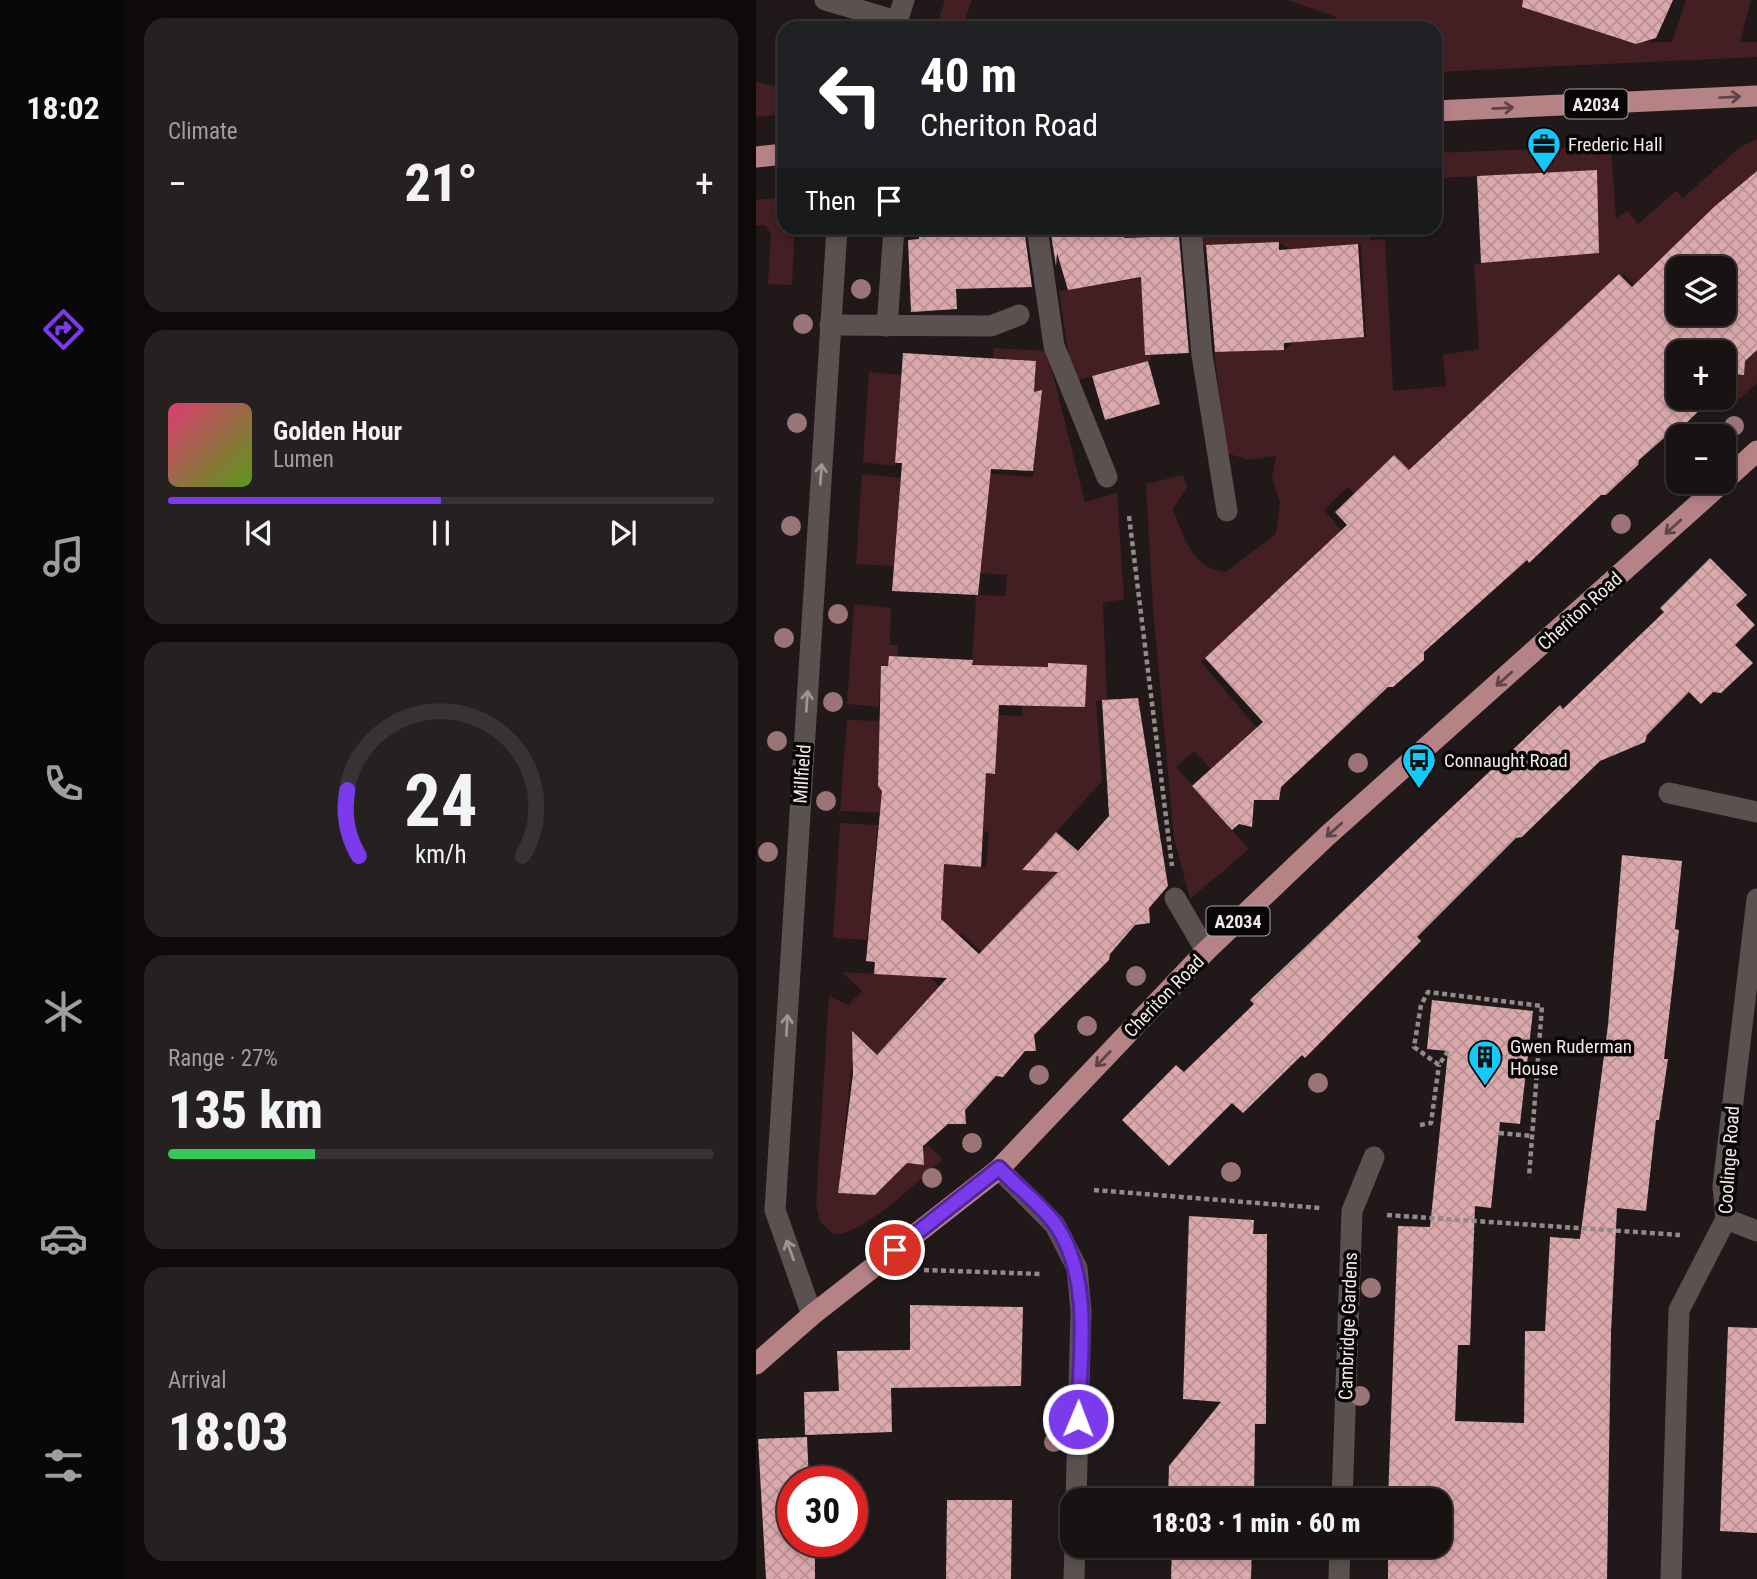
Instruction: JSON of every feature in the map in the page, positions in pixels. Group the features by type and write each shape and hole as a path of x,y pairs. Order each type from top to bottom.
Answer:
{"main road":[{"name":"A2034","path":"1442,111 1757,96"},
{"path":"756,157 777,155"},
{"name":"Cheriton Road","path":"1736,470 1757,451"},
{"name":"Cheriton Road","path":"756,1364 811,1315 999,1168 1206,951 1327,836 1709,494"}],"street":[{"path":"825,0 885,21"},
{"path":"897,21 904,0"},
{"name":"Millfield","path":"811,1315 775,1210 836,235"},
{"path":"887,326 894,235"},
{"path":"1038,235 1054,346 1107,477"},
{"path":"1192,235 1202,355 1227,511"},
{"path":"830,325 992,326 1019,314"},
{"path":"1669,793 1757,812"},
{"path":"1175,898 1206,951"},
{"name":"Coolinge Road","path":"1671,1579 1679,1310 1726,1219 1723,1186 1757,900"},
{"name":"Cambridge Gardens","path":"1342,1488 1352,1210 1374,1157"},
{"path":"999,1168 1055,1225 1077,1268 1081,1311 1076,1488"},
{"path":"1726,1219 1757,1231"},
{"path":"1074,1579 1075,1558"},
{"path":"1339,1579 1340,1558"}],"path":[{"path":"1129,516 1175,898"},
{"path":"1439,1065 1413,1047 1421,1005 1428,992 1542,1006 1529,1177"},
{"path":"1420,1125 1431,1123 1439,1065 1448,1051"},
{"path":"1499,1133 1532,1136"},
{"path":"1094,1190 1321,1208"},
{"path":"1383,1214 1680,1235"},
{"path":"923,1270 1042,1274"}],"shaded area":[{"path":"945,0 972,0 964,21 938,21"},
{"path":"1287,0 1537,0 1534,11 1622,40 1624,35 1645,42 1672,42 1686,0 1751,0 1740,42 1757,42 1757,57 1442,72 1442,21 1335,21 1336,17"},
{"path":"756,82 777,86 777,115 756,117"},
{"path":"1757,139 1757,171 1663,257 1666,260 1666,320 1624,274 1457,455 1441,439 1423,456 1439,473 1424,487 1394,455 1373,475 1417,561 1348,487 1324,510 1342,531 1347,622 1299,569 1243,622 1290,673 1228,637 1201,662 1257,728 1211,769 1194,751 1176,767 1249,849 1190,899 1174,838 1153,608 1146,484 1183,475 1187,487 1173,509 1186,540 1197,558 1205,565 1226,572 1276,534 1280,503 1272,477 1276,456 1248,460 1227,453 1214,352 1284,350 1295,342 1366,337 1361,244 1290,249 1279,242 1202,246 1201,235 1371,235 1371,240 1385,239 1393,391 1446,386 1443,355 1479,349 1474,264 1599,253 1597,171 1442,178 1442,153 1611,146 1616,218 1628,211 1638,224 1676,191 1683,198 1740,147"},
{"path":"777,197 777,235 795,235 792,285 768,284 771,233 765,225 756,225 756,200"},
{"path":"1141,278 1151,360 1078,380 1070,363 1059,291"},
{"path":"1672,326 1681,326 1682,337"},
{"path":"994,348 1047,351 1085,502 1117,493 1124,599 1103,603 1107,700 1096,701 1102,781 1040,850 1070,878 1043,908 1032,899 1013,920 994,963 962,934 927,974 949,996 924,1003 902,1027 924,1049 899,1076 867,1046 852,1061 838,1193 875,1195 907,1163 915,1164 924,1154 926,1144 943,1159 875,1216 860,1226 834,1234 820,1222 816,1204 829,996 848,1005 862,991 842,972 897,975 941,918 944,864 986,867 989,832 983,831 985,802 966,772 995,773 998,715 1022,716 1025,667 972,665 976,595 1005,596 1007,575 966,572 971,472 1033,477 1039,416 984,412 1035,387 1036,361 993,358"},
{"path":"1757,350 1757,383 1739,399 1736,396 1736,374 1745,368 1745,361"},
{"path":"869,372 901,375 895,466 863,462"},
{"path":"862,474 901,478 894,566 856,564"},
{"path":"854,604 891,608 890,645 898,645 898,666 881,666 879,707 847,704"},
{"path":"847,720 888,721 878,786 883,791 881,813 840,811"},
{"path":"840,823 878,825 867,940 833,938"}],"building":[{"path":"1523,0 1673,0 1656,38 1636,44 1522,7"},
{"path":"1597,170 1599,253 1481,263 1477,176"},
{"path":"1757,171 1757,350 1745,361 1744,375 1736,374 1736,340 1666,340 1666,410 1700,410 1685,424 1666,424 1666,436 1639,460 1638,465 1424,652 1424,660 1393,687 1388,687 1281,787 1279,800 1254,800 1252,827 1239,824 1232,830 1192,786 1263,722 1205,658 1347,525 1335,512 1394,455 1409,470 1619,274 1632,287 1714,207"},
{"path":"919,235 1025,235 1032,287 956,289 957,309 911,312 908,240 919,239"},
{"path":"1051,235 1124,235 1124,238 1179,236 1189,353 1145,355 1141,277 1068,290 1057,253 1056,266"},
{"path":"1279,242 1279,250 1358,244 1364,337 1284,343 1284,350 1215,352 1206,245"},
{"path":"903,353 1036,361 1034,392 1042,390 1033,471 991,469 978,595 892,591 902,463 895,463"},
{"path":"1148,361 1160,404 1105,420 1092,376"},
{"path":"1710,558 1747,595 1736,605 1755,625 1735,645 1753,663 1721,693 1713,692 1701,704 1689,692 1647,735 1645,742 1600,761 1522,837 1516,838 1417,937 1421,941 1305,1058 1302,1055 1243,1113 1232,1103 1169,1166 1122,1120 1176,1065 1184,1072 1254,1004 1250,1000 1560,705 1563,709 1664,612 1660,608"},
{"path":"889,656 973,660 972,665 1087,665 1085,707 999,705 995,774 986,773 981,867 944,864 941,919 979,954 1058,872 1022,870 1056,832 1078,851 1109,816 1102,700 1138,698 1168,886 1149,908 1150,923 1135,925 1110,954 1109,960 1034,1035 1036,1051 1025,1051 1003,1077 996,1076 965,1110 966,1124 948,1124 923,1146 924,1165 907,1163 875,1195 838,1193 853,1074 852,1031 877,1055 947,978 874,974 875,962 866,961 882,791 878,786 881,666 888,666"},
{"path":"1622,855 1682,861 1675,929 1679,930 1664,1059 1668,1059 1659,1120 1656,1120 1646,1211 1617,1208 1611,1332 1607,1579 1388,1579 1388,1558 1452,1558 1452,1488 1388,1488 1398,1226 1430,1227 1448,1051 1427,1049 1432,1000 1533,1011 1520,1124 1500,1122 1491,1208 1475,1206 1470,1345 1458,1345 1455,1421 1524,1423 1525,1331 1545,1331 1550,1237 1580,1239 1608,1025"},
{"path":"1189,1216 1254,1220 1253,1234 1267,1234 1266,1424 1255,1424 1254,1488 1168,1488 1169,1466 1221,1402 1183,1399"},
{"path":"910,1305 1023,1307 1021,1386 891,1388 892,1432 805,1435 804,1392 839,1391 837,1351 910,1350"},
{"path":"1728,1327 1757,1328 1757,1533 1720,1531"},
{"path":"807,1437 808,1466 777,1466 777,1557 815,1557 815,1579 766,1579 758,1439"},
{"path":"947,1500 1012,1500 1011,1579 946,1579"},
{"path":"1172,1558 1252,1558 1251,1579 1171,1579"}],"place":[{"name":"Frederic Hall","path":"1544,174"},
{"name":"Connaught Road","path":"1419,790"},
{"name":"Gwen Ruderman House","path":"1485,1087"}],"route":[{"path":"895,1250 999,1168 1055,1225 1077,1268 1081,1311 1078,1419"}]}
